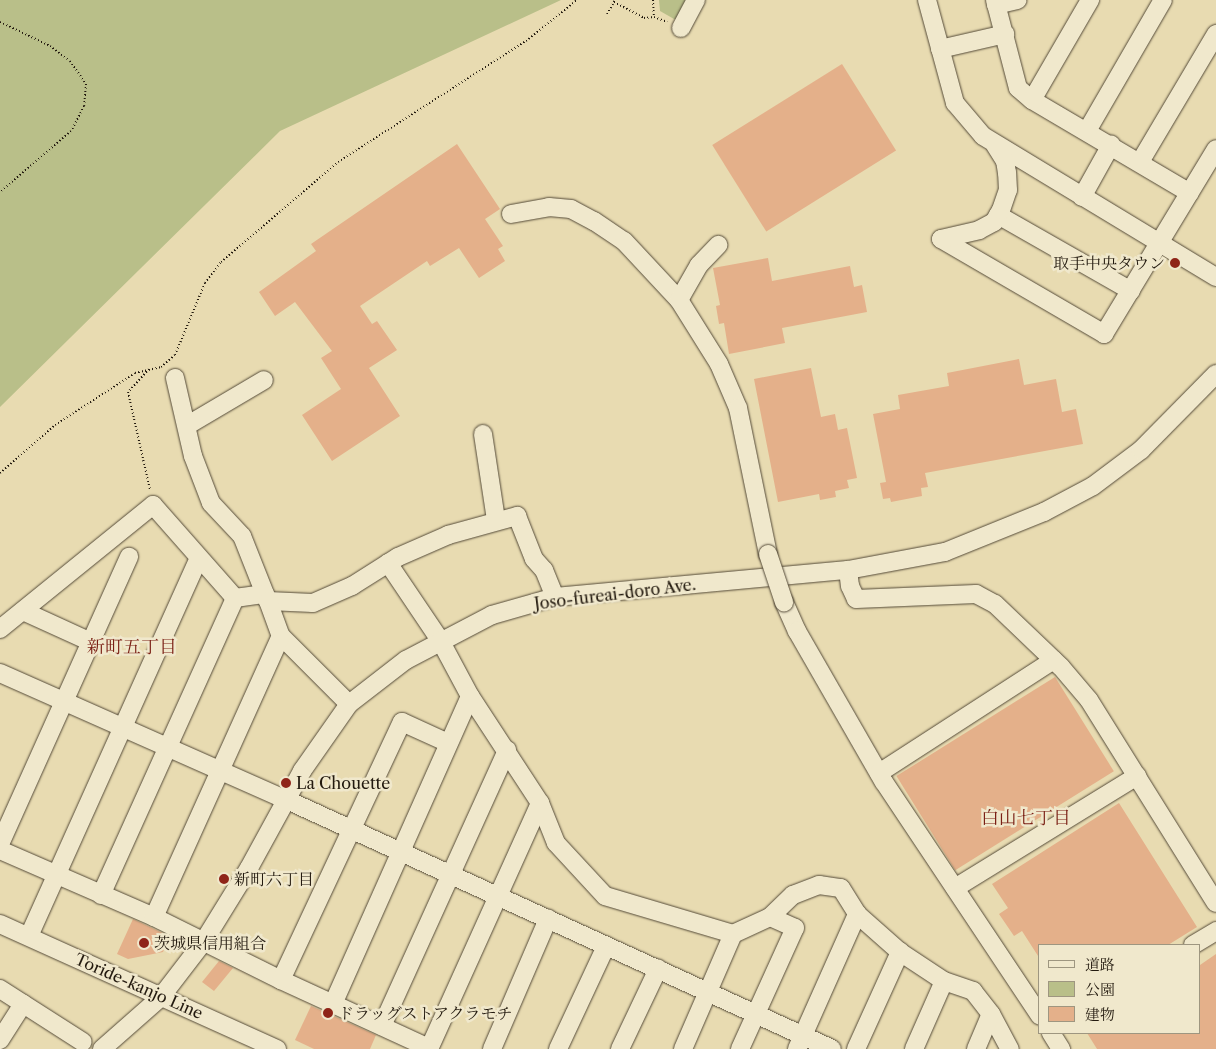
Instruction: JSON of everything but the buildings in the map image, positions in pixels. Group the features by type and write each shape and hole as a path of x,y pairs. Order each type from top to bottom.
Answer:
{"street":[{"path":"681,28 696,0"},
{"path":"927,0 955,103 966,119 994,145 1216,277"},
{"path":"1017,0 996,2 1018,88 1032,100 1140,162 1190,194"},
{"path":"1032,100 1090,0"},
{"path":"1086,131 1163,0"},
{"path":"940,50 1005,34"},
{"path":"1140,162 1216,34"},
{"path":"994,145 1005,161 1007,182 1005,200 998,215 994,222 979,230 941,239 1104,334 1132,291 1216,149"},
{"path":"1082,197 1111,145"},
{"path":"511,214 549,207 571,209 594,221 624,241 679,300 719,364 738,408 768,554 784,602 797,631 879,773 1038,1013"},
{"path":"998,215 1132,291"},
{"path":"679,300 699,265 718,245"},
{"name":"Joso-fureai-doro Ave.","path":"102,1049 161,997 204,941 307,764 349,704 406,660 440,640 492,615 555,597 848,570 946,552 1044,512 1093,486 1141,450 1216,374"},
{"path":"175,378 188,425 193,456 211,503 242,536 281,636 349,704"},
{"path":"188,425 264,380"},
{"path":"483,434 496,520"},
{"path":"0,629 153,505 235,598 267,598 314,604 352,586 388,563 448,535 496,520 517,516 534,559 544,570 555,597"},
{"path":"0,844 129,557"},
{"path":"29,936 199,558"},
{"path":"388,563 440,640 470,696 540,803 556,843 605,896 733,934 770,917 793,895 819,885 841,888 857,914 900,952 944,980 973,991 991,1014 1010,1049"},
{"path":"848,570 850,586 856,599 976,594 988,599 1054,660 1090,700 1216,903"},
{"path":"102,895 235,598"},
{"path":"23,610 91,642"},
{"path":"154,916 281,636"},
{"path":"879,773 1054,660"},
{"path":"2,679 65,702 450,874 756,1014 800,1042 832,1049"},
{"path":"333,1004 470,696"},
{"path":"282,980 402,722 448,743"},
{"path":"382,1026 506,750"},
{"path":"955,888 1137,776"},
{"path":"0,850 154,916 282,980 429,1048 540,803"},
{"path":"800,1042 857,914"},
{"path":"740,1049 795,928 770,917"},
{"path":"492,1049 548,919"},
{"name":"Toride-kanjo Line","path":"0,924 277,1049"},
{"path":"1195,944 1216,931"},
{"path":"683,1049 733,934"},
{"path":"558,1049 606,946"},
{"path":"856,1049 900,952"},
{"path":"620,1049 658,969"},
{"path":"914,1049 944,980"},
{"path":"0,989 83,1042"},
{"path":"0,1040 24,1004"},
{"path":"976,1049 991,1014"}],"path":[{"path":"161,366 175,355 205,283 220,262 338,162 526,41 577,0"},
{"path":"608,14 615,1 644,18 654,17 653,0"},
{"path":"0,22 50,46 70,61 86,84 84,106 71,131 0,192"},
{"path":"0,473 55,425 135,373 161,366 169,367 175,378"},
{"path":"149,369 128,392 153,505"}],"green space":[{"path":"0,0 561,0 280,131 0,407"},
{"path":"659,0 689,0 679,19 674,19 660,11"}],"place":[{"name":"取手中央タウン","path":"1175,263"},
{"name":"La Chouette","path":"286,783"},
{"name":"新町六丁目","path":"224,879"},
{"name":"茨城県信用組合","path":"144,943"},
{"name":"ドラッグストアクラモチ","path":"328,1013"}],"district":[{"name":"新町五丁目","path":"132,647"},
{"name":"白山七丁目","path":"1026,818"}]}
